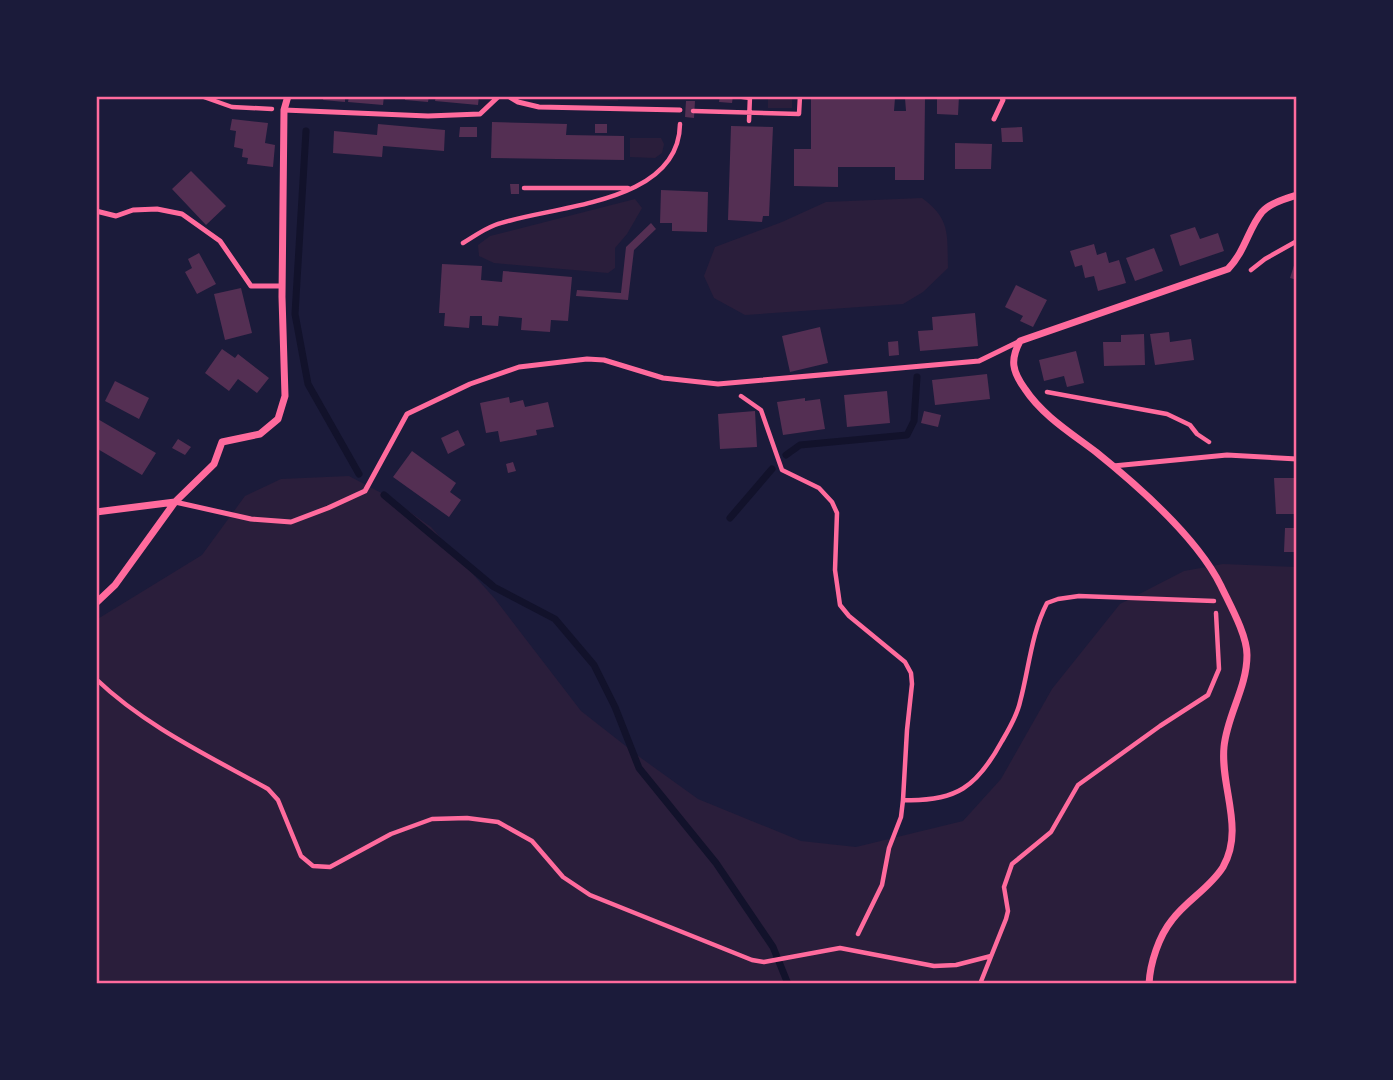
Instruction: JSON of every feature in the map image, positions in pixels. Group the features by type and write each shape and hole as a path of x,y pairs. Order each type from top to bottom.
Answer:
{"street":[{"path":"96,603 115,585 175,502 214,464 222,442 260,435 278,419 285,396 282,286 284,110 288,96"},
{"path":"1149,984 1155,951 1171,920 1202,892 1223,867 1232,845 1224,748 1244,684 1247,653 1238,622 1220,583 1176,526 1113,466 1041,409 1024,388 1015,370 1012,356 1020,341 1228,269 1239,257 1263,212 1276,202 1297,195"},
{"path":"96,512 175,502"}],"lane":[{"path":"284,110 428,116 480,114 499,96"},
{"path":"508,96 539,107 680,110"},
{"path":"994,119 1001,108 1001,96"},
{"path":"96,211 116,216 133,210 157,209 182,214 220,241 251,286 282,286"},
{"path":"175,502 251,519 291,522 328,508 365,491 407,414 470,384 519,367 587,359 604,360 663,378 720,384 979,361 1020,341"},
{"path":"1113,466 1227,455 1297,459"}],"path":[{"path":"201,96 232,107 284,110"},
{"path":"736,96 750,97 750,121"},
{"path":"463,243 494,225 588,205 630,188 652,175 670,160 680,136 680,110 799,114 800,96"},
{"path":"524,188 630,188"},
{"path":"1251,270 1297,241"},
{"path":"720,384 761,410 782,470 819,488 832,502 837,513 835,570 840,605 905,662 911,673 901,817 889,848 881,886 858,934"},
{"path":"1024,388 1167,414 1190,425 1197,434 1227,455"},
{"path":"980,984 1006,919 1008,911 1004,887 1012,864 1051,832 1077,785 1208,695 1219,669 1215,601 1220,583"},
{"path":"903,800 940,799 958,792 976,780 990,765 1020,705 1036,629 1047,603 1079,597 1215,601"},
{"path":"96,680 114,696 181,741 268,789 278,800 302,856 313,866 330,867 391,834 432,819 467,818 498,822 532,841 564,877 590,895 752,960 764,962 840,948 934,966 956,965 990,956"}],"shaded area":[{"path":"521,96 618,96 618,101 524,98"},
{"path":"768,96 792,96 792,108 768,108"},
{"path":"630,138 661,138 664,144 662,153 655,158 630,157"},
{"path":"922,198 943,221 947,237 948,268 923,292 903,304 745,315 714,298 704,276 715,247 826,202"},
{"path":"635,199 642,208 627,234 615,248 615,268 608,273 494,263 479,256 478,245 490,236"},
{"path":"349,476 389,497 431,527 495,599 581,711 641,758 698,799 801,841 856,847 963,821 1001,779 1052,689 1120,604 1184,571 1223,564 1297,567 1297,984 96,984 96,620 202,555 245,496 281,479"}],"building":[{"path":"324,96 345,96 345,102 323,100"},
{"path":"349,96 384,96 383,105 348,102"},
{"path":"405,96 429,96 428,102 405,100"},
{"path":"436,96 479,96 478,105 435,101"},
{"path":"720,96 733,96 732,103 719,102"},
{"path":"937,96 959,96 958,115 937,114"},
{"path":"811,97 895,98 894,111 906,111 905,98 925,99 924,180 895,180 895,167 838,167 838,187 794,186 794,149 811,149"},
{"path":"686,101 695,101 694,118 685,117"},
{"path":"232,119 268,123 265,143 275,145 273,167 247,164 248,158 242,157 243,149 234,147 236,131 230,130"},
{"path":"492,122 567,124 566,135 624,136 624,160 491,158"},
{"path":"378,124 445,130 444,151 383,146 382,157 333,153 334,131 377,135"},
{"path":"595,124 607,124 607,133 595,133"},
{"path":"731,126 773,127 769,216 763,216 762,222 728,220"},
{"path":"460,127 477,127 477,137 459,137"},
{"path":"1022,127 1023,142 1002,142 1001,128"},
{"path":"955,143 992,144 991,169 955,169"},
{"path":"191,171 226,206 206,225 172,189"},
{"path":"510,184 519,184 519,194 511,194"},
{"path":"661,190 708,192 707,232 672,231 672,223 660,223"},
{"path":"651,223 656,229 634,250 628,300 576,296 577,290 621,293 626,247"},
{"path":"1195,227 1200,239 1218,233 1224,251 1180,266 1170,235"},
{"path":"1094,244 1097,255 1106,252 1109,263 1119,260 1126,283 1098,291 1094,276 1085,278 1082,265 1075,267 1070,251"},
{"path":"1154,248 1163,271 1135,281 1126,258"},
{"path":"199,253 216,284 197,294 185,272 192,268 188,259"},
{"path":"1297,259 1297,280 1290,278"},
{"path":"442,264 482,266 481,280 502,282 503,271 572,277 568,321 551,320 550,332 521,330 522,318 499,316 498,326 482,325 482,316 470,316 469,328 444,326 445,313 439,313"},
{"path":"1016,285 1047,300 1033,327 1020,321 1023,316 1005,307"},
{"path":"241,288 252,333 225,340 214,294"},
{"path":"975,313 978,346 920,351 918,331 933,330 932,317"},
{"path":"820,327 828,363 790,372 782,336"},
{"path":"1169,332 1170,342 1191,339 1194,360 1155,365 1150,334"},
{"path":"1144,334 1145,365 1104,366 1103,342 1121,342 1121,335"},
{"path":"898,341 899,355 889,356 888,342"},
{"path":"222,349 235,358 238,354 269,378 257,393 238,379 229,391 205,373"},
{"path":"1076,351 1084,383 1067,387 1064,376 1044,381 1039,360"},
{"path":"987,374 990,399 935,405 932,380"},
{"path":"115,381 149,398 139,419 105,401"},
{"path":"887,391 890,423 847,427 844,395"},
{"path":"509,397 510,403 523,400 525,407 548,402 554,427 536,430 537,435 500,442 498,431 486,433 480,403"},
{"path":"805,398 805,401 820,399 825,429 783,435 777,402"},
{"path":"755,411 757,447 720,449 718,414"},
{"path":"924,411 941,415 938,427 921,423"},
{"path":"96,418 156,453 142,475 96,448"},
{"path":"458,430 465,445 448,454 441,438"},
{"path":"178,439 191,447 185,455 172,448"},
{"path":"412,451 456,483 450,492 461,500 449,517 393,477"},
{"path":"513,462 516,471 508,473 506,464"},
{"path":"1274,478 1297,478 1297,514 1276,514"},
{"path":"1285,528 1297,528 1297,552 1284,552"}],"waterway":[{"path":"306,131 295,314 308,384 359,474"},
{"path":"786,455 800,445 907,435 914,421 917,377"},
{"path":"730,518 772,469"},
{"path":"384,495 494,587 555,619 594,665 615,707 639,768 716,863 773,947 788,984"}]}
